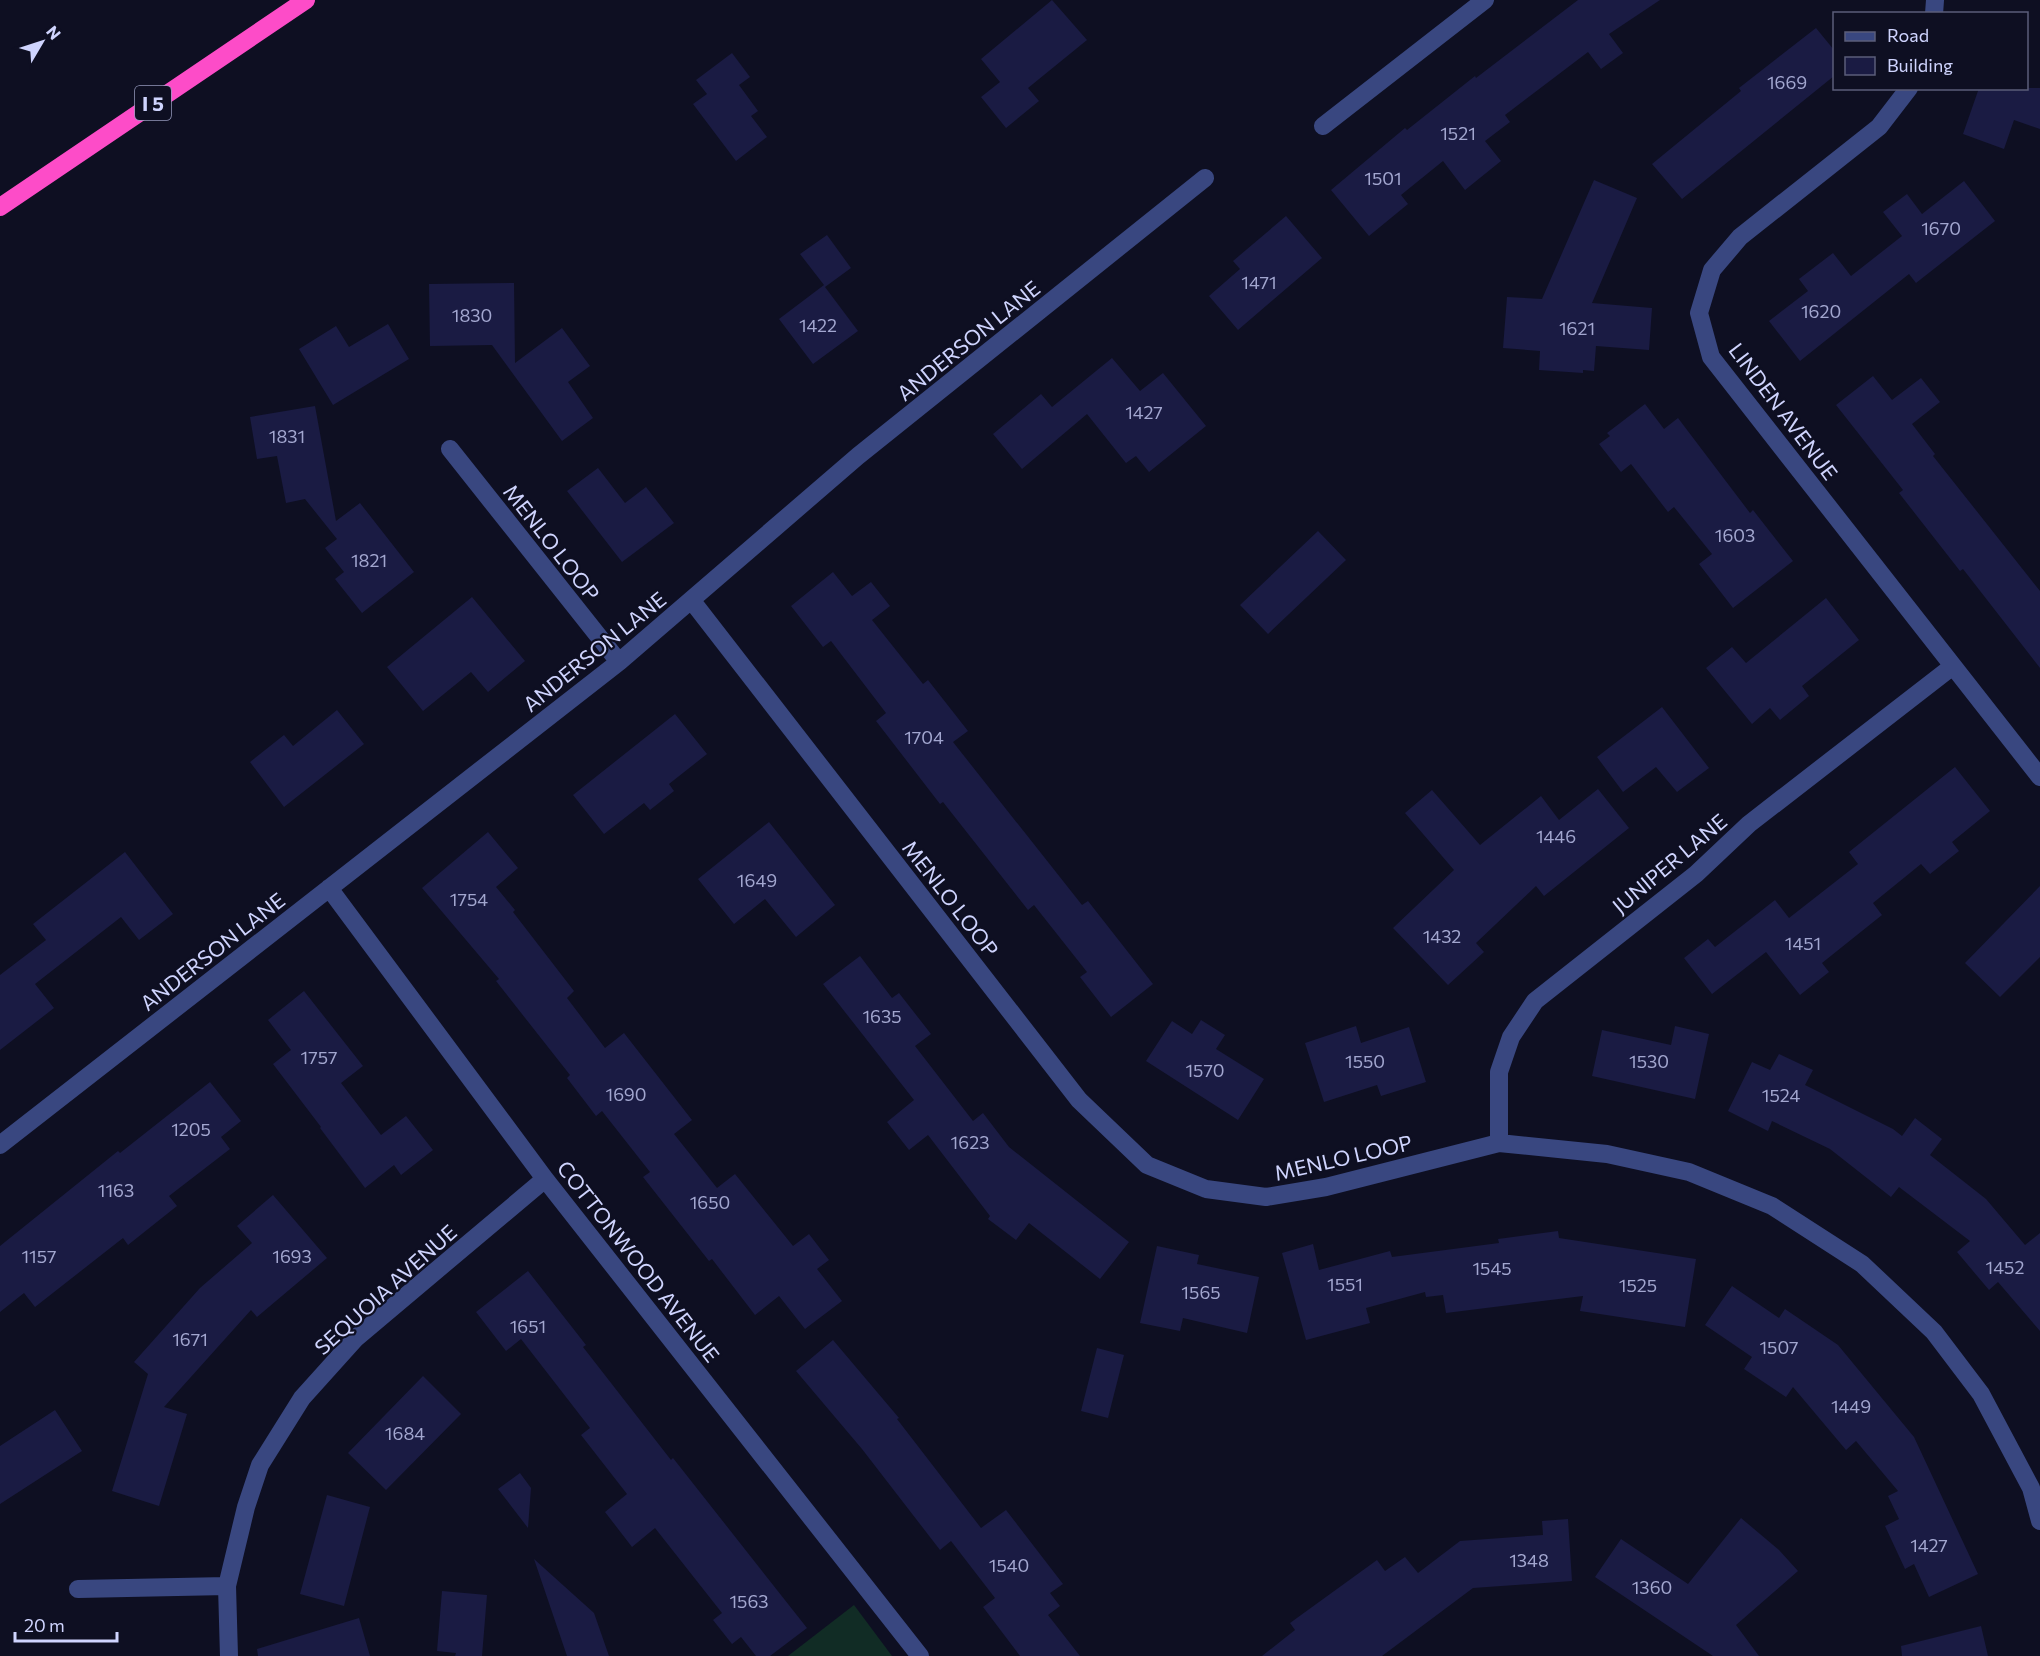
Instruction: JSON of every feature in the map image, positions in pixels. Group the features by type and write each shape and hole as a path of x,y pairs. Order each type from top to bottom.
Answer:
{"highway":[{"name":"I 5","path":"0,207 306,0"}],"street":[{"path":"1323,126 1485,0"},
{"name":"LINDEN AVENUE","path":"1907,90 1879,127 1740,237 1712,270 1699,313 1711,357 2040,777"},
{"name":"ANDERSON LANE","path":"0,1145 618,662 692,601 858,456 1205,178"},
{"name":"MENLO LOOP","path":"450,449 618,662"},
{"name":"MENLO LOOP","path":"692,601 1079,1100 1147,1165 1206,1189 1266,1197 1326,1187 1499,1143 1607,1154 1689,1172 1772,1206 1862,1264 1934,1332 1982,1394 2031,1488 2040,1521"},
{"name":"JUNIPER LANE","path":"1499,1143 1499,1072 1511,1037 1535,1001 1696,874 1749,824 1953,666"},
{"name":"COTTONWOOD AVENUE","path":"329,888 545,1179 920,1656"},
{"name":"SEQUOIA AVENUE","path":"229,1656 227,1586 246,1508 260,1465 302,1398 356,1338 545,1179"},
{"path":"78,1588 227,1586"}],"green space":[{"path":"854,1605 892,1656 788,1656"}],"building":[{"path":"1052,0 1087,40 1028,88 1039,101 1006,128 981,97 1000,82 981,59"},
{"path":"1578,0 1660,0 1609,34 1623,53 1601,69 1588,52 1505,115 1510,122 1485,141 1501,161 1465,190 1443,161 1401,195 1408,204 1369,236 1331,190 1405,128 1407,130 1475,76 1476,78"},
{"path":"1816,28 1833,49 1833,77 1682,199 1652,164 1741,91 1739,88"},
{"path":"732,53 750,77 739,85 758,111 751,116 767,137 736,161 693,104 707,94 696,80"},
{"path":"2040,88 2040,129 2014,120 2004,149 1963,134 1978,90"},
{"path":"1594,180 1637,198 1592,303 1652,308 1649,350 1596,346 1594,371 1583,370 1583,373 1539,370 1540,351 1503,348 1507,297 1542,299"},
{"path":"1964,181 1995,221 1916,283 1909,274 1800,361 1769,321 1808,291 1799,279 1833,253 1851,276 1902,236 1883,212 1907,194 1922,214"},
{"path":"1286,216 1322,258 1238,330 1209,296 1240,269 1233,261"},
{"path":"827,235 851,268 825,287 858,331 813,364 779,319 824,285 800,254"},
{"path":"514,283 515,363 562,328 590,366 568,382 593,418 562,441 492,345 430,346 429,284"},
{"path":"388,324 409,359 333,405 299,349 336,326 349,347"},
{"path":"1112,358 1140,391 1163,373 1206,426 1149,472 1136,456 1126,463 1087,414 1022,469 993,434 1041,394 1052,407"},
{"path":"1873,376 1892,400 1921,378 1940,402 1912,424 1935,454 1933,456 2040,591 2040,668 1963,569 1960,571 1899,493 1903,490 1836,405"},
{"path":"1645,404 1664,429 1678,418 1750,513 1753,510 1793,561 1733,608 1699,564 1712,554 1674,507 1668,512 1631,464 1621,472 1599,444 1610,436 1607,433"},
{"path":"315,406 336,521 360,503 414,572 362,613 335,579 344,572 325,548 337,539 305,499 286,503 277,456 257,459 250,417"},
{"path":"598,468 625,503 646,487 674,523 622,562 567,491"},
{"path":"1318,531 1346,560 1268,634 1240,605"},
{"path":"833,572 852,596 871,582 890,606 872,620 923,684 928,680 968,731 953,742 1082,905 1088,901 1153,984 1111,1017 1080,977 1087,972 1034,905 1028,910 943,802 940,804 876,721 886,713 831,641 823,647 791,606"},
{"path":"472,597 525,661 488,692 471,672 423,711 387,667"},
{"path":"1826,598 1859,640 1802,686 1809,696 1780,720 1770,708 1752,724 1706,668 1732,647 1746,663"},
{"path":"1662,707 1709,768 1677,792 1656,767 1623,792 1597,757"},
{"path":"337,710 364,744 284,807 250,762 284,735 293,746"},
{"path":"675,714 707,754 669,784 674,791 650,810 644,803 604,834 573,795"},
{"path":"1955,767 1990,811 1952,842 1959,851 1930,874 1921,864 1873,903 1882,915 1822,963 1829,972 1800,995 1766,952 1712,994 1684,958 1708,939 1715,947 1775,900 1789,918 1858,864 1849,852"},
{"path":"1598,789 1629,828 1544,896 1536,886 1476,943 1484,952 1448,985 1393,928 1454,870 1405,813 1432,790 1480,845 1541,796 1559,820"},
{"path":"769,822 835,905 796,937 765,899 734,924 698,879"},
{"path":"488,832 518,868 496,887 574,991 567,998 605,1048 624,1033 692,1120 674,1134 717,1188 735,1174 793,1246 809,1234 829,1260 817,1269 842,1301 805,1329 779,1296 755,1315 712,1259 709,1261 643,1177 650,1172 602,1111 596,1116 567,1078 570,1075 496,981 499,979 422,888"},
{"path":"125,852 173,914 139,940 121,917 35,984 54,1008 0,1050 0,975 46,940 33,924"},
{"path":"2040,886 2040,957 2000,997 1965,963"},
{"path":"860,956 892,998 899,993 931,1034 915,1046 973,1121 983,1113 1009,1147 1129,1242 1100,1279 1029,1223 1016,1240 988,1219 990,1216 928,1135 909,1150 887,1122 914,1100 823,984"},
{"path":"304,991 363,1066 341,1083 381,1135 406,1116 433,1150 401,1175 394,1165 365,1188 273,1064 291,1050 268,1020"},
{"path":"1201,1020 1225,1035 1216,1049 1264,1079 1238,1120 1146,1061 1172,1021 1192,1034"},
{"path":"1356,1026 1361,1043 1409,1027 1426,1082 1381,1096 1377,1085 1324,1102 1305,1043"},
{"path":"1675,1026 1709,1034 1695,1099 1592,1076 1602,1030 1671,1045"},
{"path":"1779,1054 1813,1070 1805,1085 1893,1129 1902,1136 1915,1118 1942,1139 1930,1155 1986,1199 2025,1245 2040,1233 2040,1331 1998,1282 1989,1290 1957,1252 1970,1241 1899,1187 1891,1197 1830,1149 1772,1121 1768,1131 1728,1111 1752,1062 1770,1070"},
{"path":"210,1082 241,1121 221,1137 230,1149 169,1196 177,1206 128,1245 123,1238 35,1307 24,1293 0,1312 0,1246 118,1151 120,1153"},
{"path":"273,1195 327,1258 257,1317 251,1310 164,1407 187,1414 159,1506 112,1491 148,1374 134,1362 200,1288 252,1243 237,1226"},
{"path":"1558,1231 1559,1238 1696,1259 1685,1327 1580,1311 1583,1296 1446,1313 1443,1295 1426,1297 1425,1292 1366,1308 1370,1323 1306,1340 1282,1253 1313,1244 1319,1270 1390,1251 1392,1257 1499,1243 1498,1239"},
{"path":"1157,1246 1199,1255 1197,1264 1259,1277 1247,1333 1183,1318 1180,1331 1140,1323"},
{"path":"528,1271 586,1345 583,1347 671,1460 673,1458 807,1628 770,1656 756,1656 741,1637 732,1644 713,1620 722,1613 655,1528 632,1547 605,1512 627,1494 581,1435 590,1428 521,1339 506,1351 476,1312"},
{"path":"1732,1286 1779,1318 1785,1309 1838,1345 1914,1437 1978,1574 1929,1597 1914,1564 1905,1569 1885,1526 1899,1519 1888,1496 1898,1491 1856,1441 1846,1450 1793,1387 1786,1397 1744,1369 1752,1357 1705,1325"},
{"path":"833,1340 899,1418 897,1419 981,1528 1006,1510 1063,1584 1050,1593 1060,1606 1048,1615 1080,1656 1020,1656 983,1607 995,1598 951,1541 940,1550 862,1449 796,1371"},
{"path":"1097,1348 1124,1355 1108,1418 1081,1411"},
{"path":"423,1376 461,1414 386,1490 348,1453"},
{"path":"55,1410 82,1451 0,1504 0,1446"},
{"path":"520,1473 531,1488 528,1528 498,1489"},
{"path":"327,1495 370,1507 344,1606 300,1594"},
{"path":"1741,1518 1779,1550 1798,1571 1736,1625 1759,1656 1713,1656 1595,1577 1621,1539 1688,1584"},
{"path":"1568,1519 1572,1581 1473,1588 1382,1656 1262,1656 1295,1630 1290,1623 1377,1560 1385,1571 1405,1557 1418,1573 1460,1541 1543,1535 1542,1521"},
{"path":"534,1559 594,1613 609,1656 567,1656"},
{"path":"442,1591 487,1595 482,1656 455,1656 456,1653 437,1651"},
{"path":"359,1618 370,1656 258,1656 257,1649"},
{"path":"1981,1626 1988,1656 1902,1656 1901,1646"}]}
